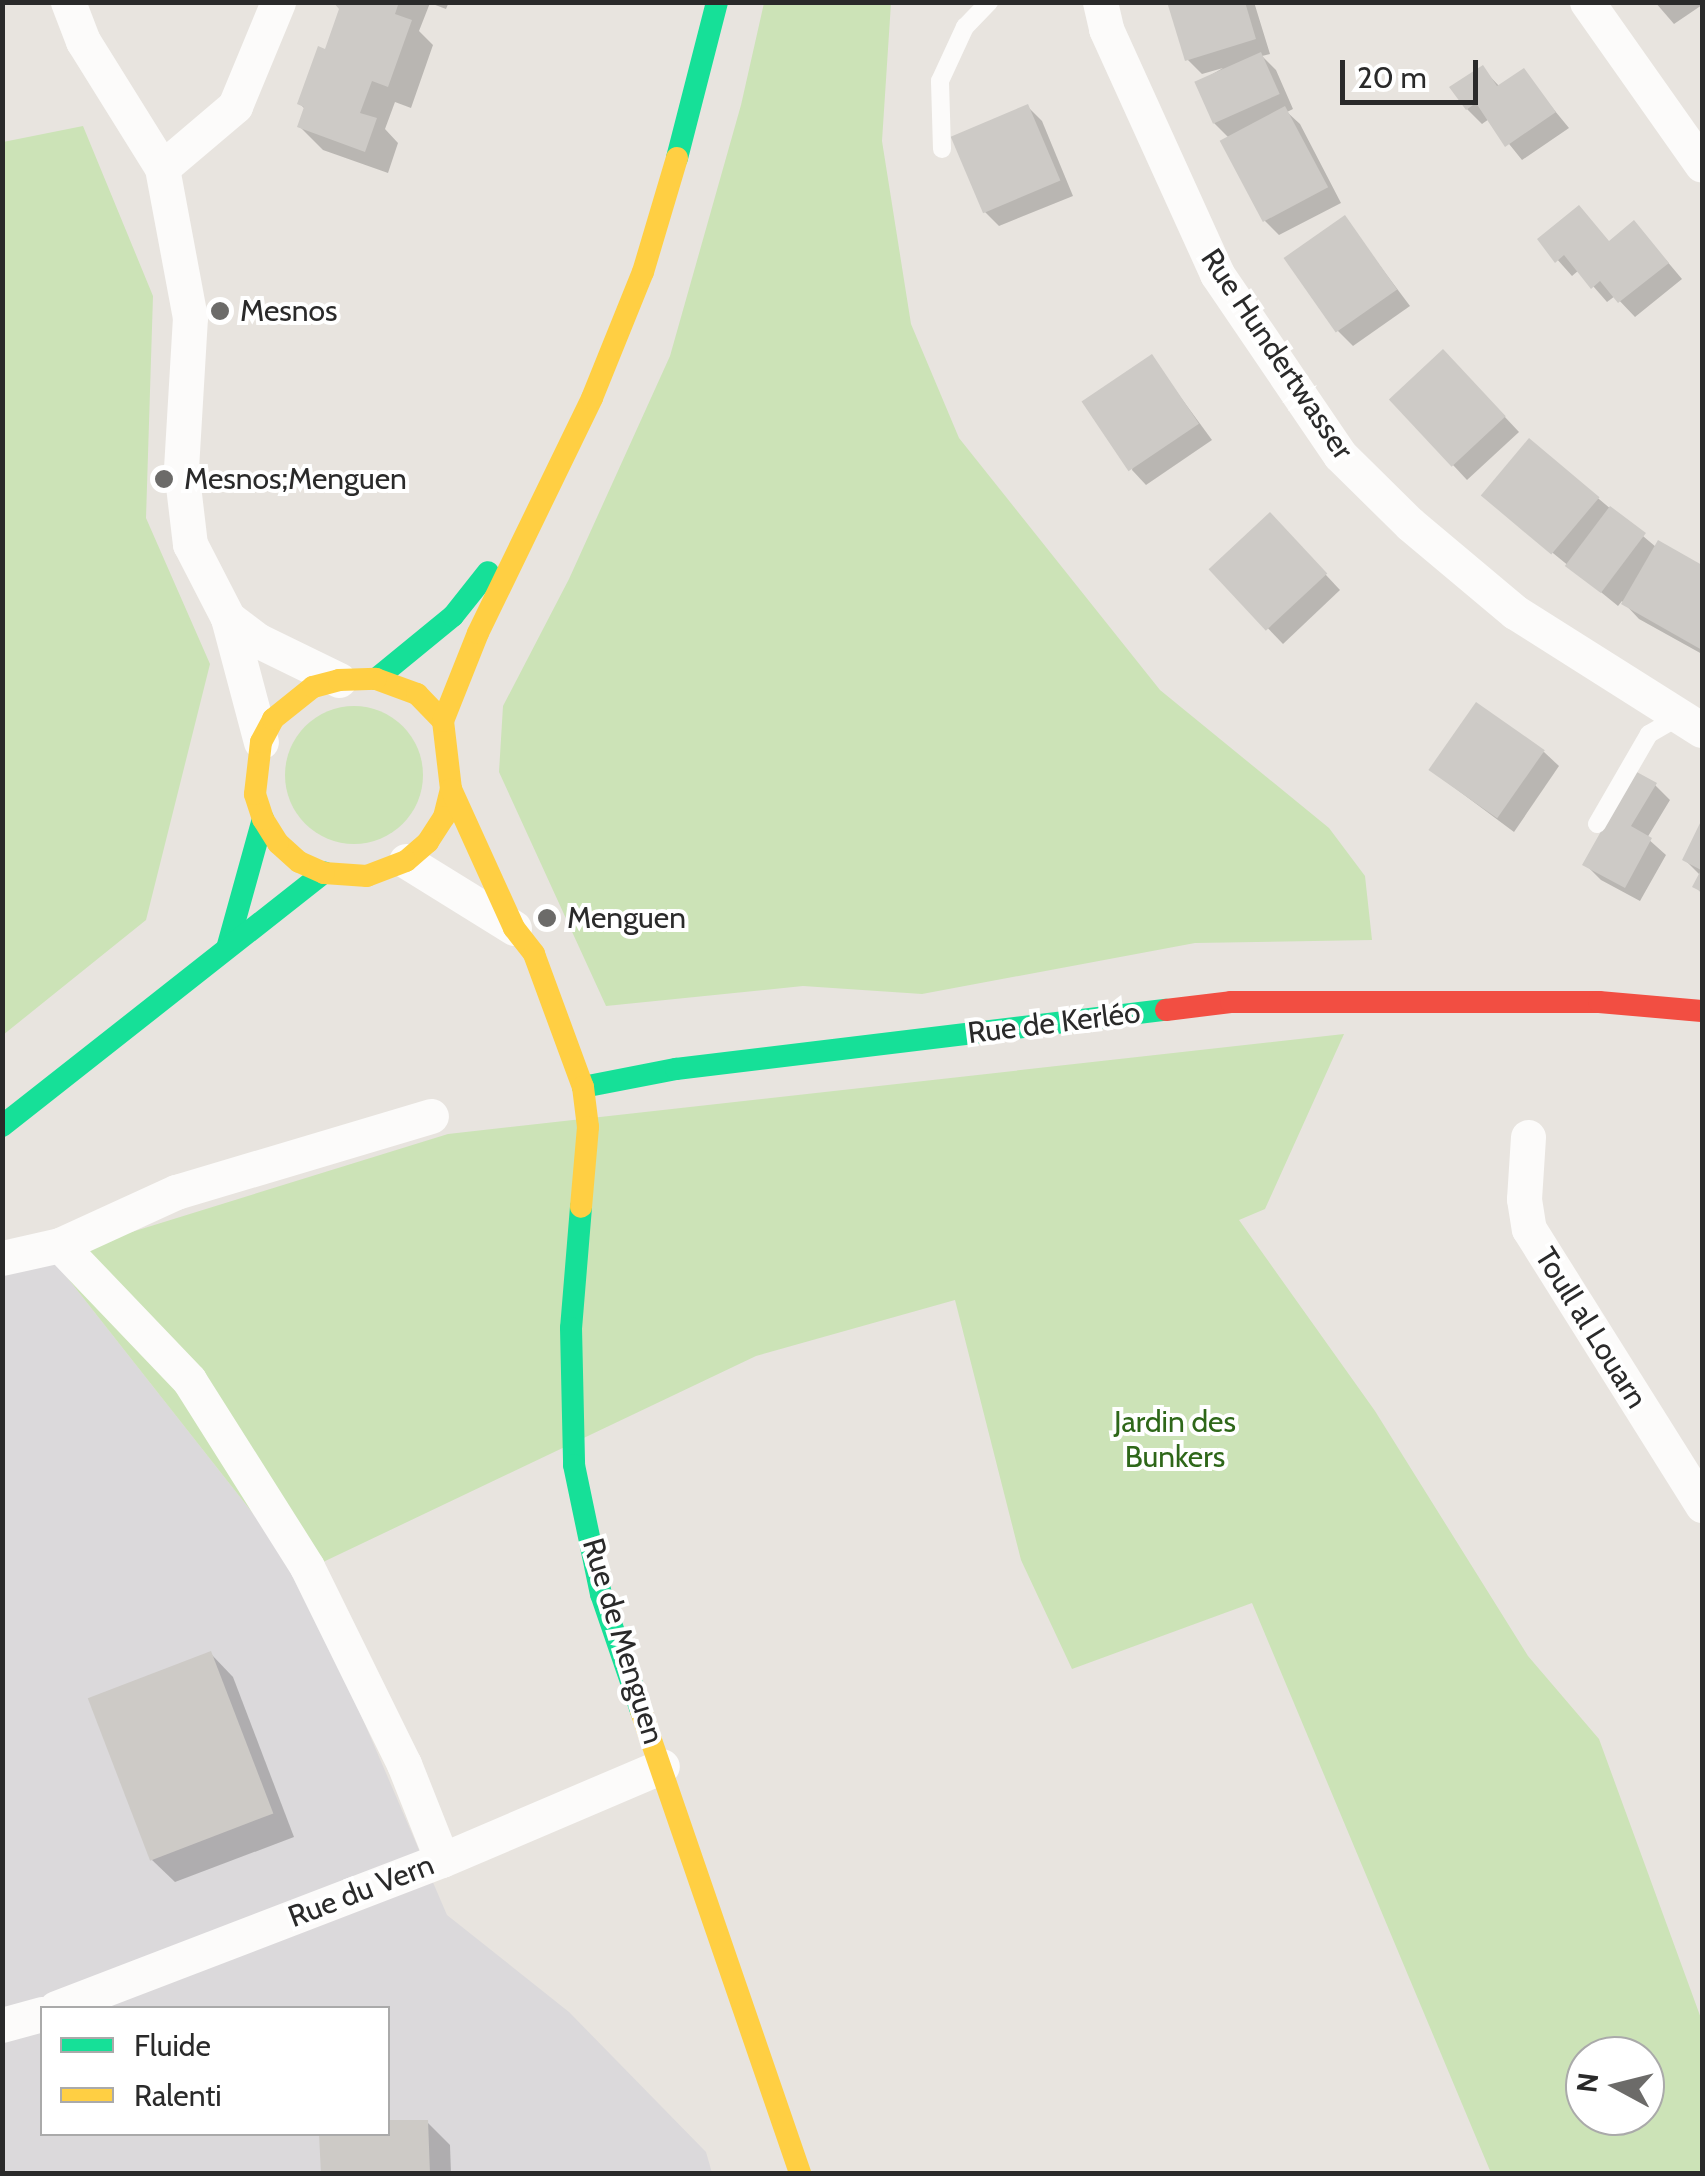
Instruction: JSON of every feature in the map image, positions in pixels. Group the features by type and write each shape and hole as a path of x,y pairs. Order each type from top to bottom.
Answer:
{"street":[{"path":"68,2 83,42 162,168 190,317 181,469 190,544 228,618 261,742"},
{"path":"162,168 235,106 278,2"},
{"path":"584,1087 534,954 514,928 451,789 443,721 478,633 592,398 643,272 700,86 717,2"},
{"name":"Rue Hundertwasser","path":"1100,2 1106,29 1218,274 1340,455 1410,524 1515,612 1690,724"},
{"path":"1587,2 1702,165"},
{"path":"376,679 453,616 540,505"},
{"path":"228,618 259,641 339,680"},
{"path":"443,721 418,694 376,679 339,680 314,687 291,700 273,719 261,742 255,781 263,819 278,842 299,862 324,873 367,876 406,862 428,842 444,817 451,789"},
{"path":"228,945 263,819"},
{"path":"406,862 514,928"},
{"path":"2,1126 324,873"},
{"name":"Rue de Kerléo","path":"584,1087 713,1064 1231,1002 1599,1002 1702,1011"},
{"name":"Rue de Menguen","path":"584,1087 588,1128 571,1328 574,1465 602,1594 800,2174"},
{"path":"2,1258 60,1244 176,1192 432,1116"},
{"name":"Toull al Louarn","path":"1528,1137 1524,1198 1530,1229 1702,1505"},
{"path":"60,1244 188,1380 307,1567 404,1764 442,1860"},
{"name":"Rue du Vern","path":"61,2006 442,1860 662,1766"},
{"path":"2,2025 40,2015"}],"lane":[{"path":"942,149 940,81 964,27 989,2"},
{"path":"1598,824 1649,734 1690,724"}],"shaded area":[{"path":"51,1257 300,1573 447,1915 569,2012 706,2152 712,2173 3,2173 2,1269"}],"green space":[{"path":"764,3 891,3 882,141 911,324 959,438 1160,690 1329,828 1365,876 1372,940 1195,943 922,994 803,986 606,1006 499,772 503,706 569,579 670,356 741,105"},
{"path":"83,126 153,296 146,518 210,664 146,920 3,1035 3,142"},
{"path":"354,706 380,711 403,726 418,749 423,775 418,801 403,824 380,839 354,844 328,839 305,824 290,801 285,775 290,749 305,726 328,711"},
{"name":"Jardin des Bunkers","path":"1344,1034 1265,1209 1239,1220 1375,1411 1528,1656 1599,1739 1702,2021 1702,2173 1491,2173 1252,1603 1072,1669 1021,1560 955,1300 756,1356 300,1573 51,1257 448,1134"}],"building":[{"path":"333,2 399,2 395,14 412,20 388,87 372,81 360,113 377,118 365,152 297,127 304,107 297,104 318,46 325,49 339,9"},
{"path":"1167,2 1245,2 1256,39 1185,61"},
{"path":"1261,52 1280,94 1213,124 1194,82"},
{"path":"1483,65 1497,86 1524,68 1556,112 1505,147 1476,103 1466,110 1449,87"},
{"path":"1028,104 1060,180 983,213 951,137"},
{"path":"1285,106 1328,187 1263,222 1220,141"},
{"path":"1579,205 1609,241 1634,220 1669,263 1618,303 1600,281 1591,289 1564,255 1555,263 1537,239"},
{"path":"1345,215 1397,290 1336,333 1284,258"},
{"path":"1443,349 1506,416 1452,467 1389,399"},
{"path":"1152,354 1199,424 1129,471 1082,402"},
{"path":"1529,438 1599,497 1551,555 1481,495"},
{"path":"1610,506 1646,533 1601,593 1565,566"},
{"path":"1270,512 1327,573 1266,631 1209,569"},
{"path":"1658,540 1702,565 1702,650 1621,604"},
{"path":"1476,702 1545,750 1497,818 1428,770"},
{"path":"1635,771 1657,783 1631,826 1652,838 1625,888 1582,865"},
{"path":"1702,819 1702,892 1692,887 1701,870 1682,860"},
{"path":"211,1651 273,1813 150,1861 88,1698"},
{"path":"390,2120 428,2120 430,2174 321,2174 319,2136 390,2136"}],"traffic: fast":[{"path":"677,158 717,2"},
{"path":"376,679 453,616 488,572"},
{"path":"228,945 263,819"},
{"path":"2,1126 324,873"},
{"path":"583,1087 676,1069 1166,1010"},
{"path":"581,1207 571,1328 574,1465 601,1594 641,1711"}],"traffic: slow":[{"path":"443,721 478,633 592,398 643,272 677,158"},
{"path":"376,679 417,694 443,721 451,789 444,817 428,842 406,861 367,876 324,873 299,862 278,843 263,819 255,794 261,742 273,719 313,687 339,680 376,679"},
{"path":"451,789 514,928 534,954 583,1087 588,1127 581,1207"},
{"path":"641,1711 800,2174"}],"traffic: jam":[{"path":"1166,1010 1231,1002 1599,1002 1702,1011"}],"place":[{"name":"Mesnos","path":"220,311"},
{"name":"Mesnos;Menguen","path":"164,479"},
{"name":"Menguen","path":"547,918"}]}
